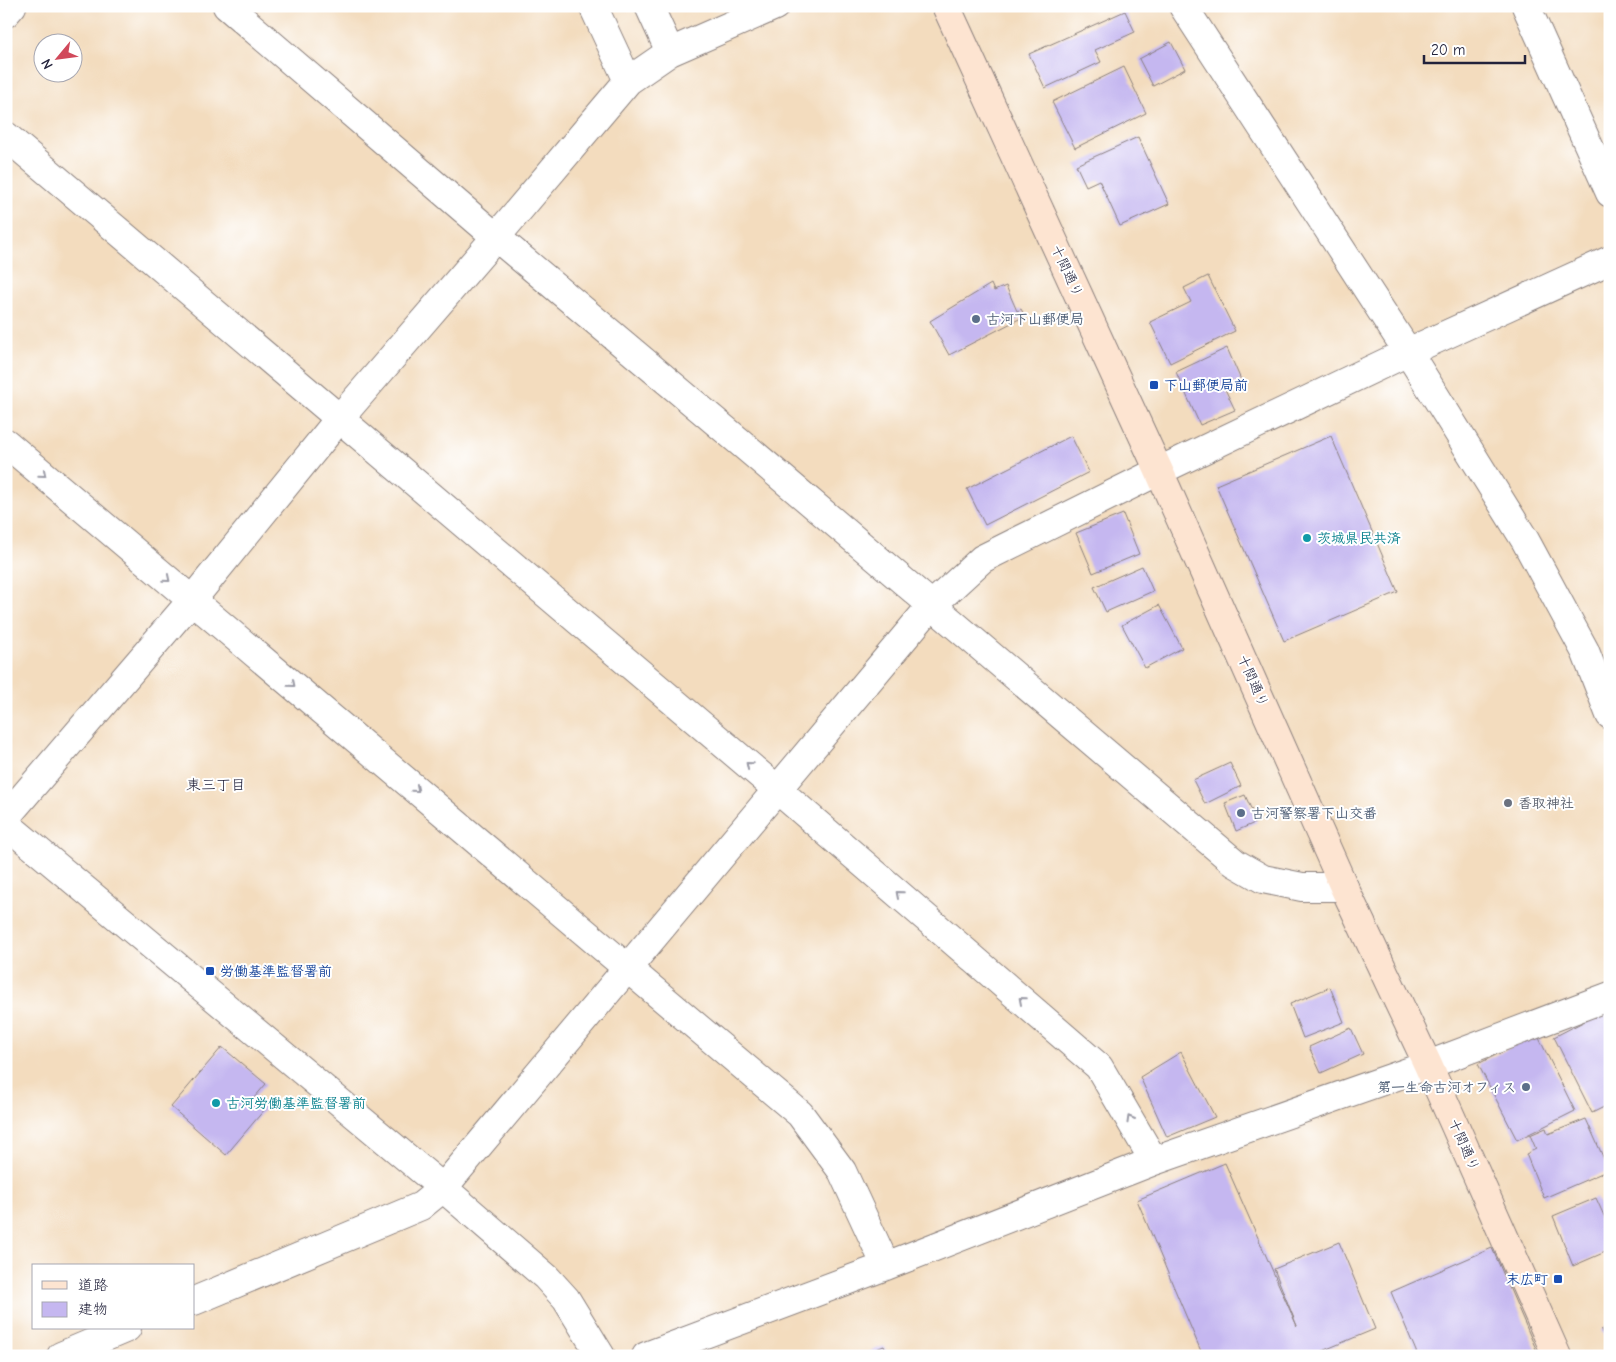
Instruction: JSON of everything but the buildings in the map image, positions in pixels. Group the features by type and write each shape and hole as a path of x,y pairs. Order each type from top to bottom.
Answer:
{"street":[{"path":"6,13 12,6"},
{"path":"228,6 496,237 742,443 1235,864 1263,878 1302,887 1344,887"},
{"path":"594,6 628,81"},
{"path":"649,6 670,52"},
{"path":"6,817 192,600 339,419 628,81 670,52 776,6"},
{"name":"十間通り","path":"946,6 1159,471 1344,887 1428,1065 1557,1356"},
{"path":"1183,6 1408,352 1525,540 1585,652 1610,715"},
{"path":"1526,6 1610,193"},
{"path":"6,136 778,790 1100,1067 1154,1161"},
{"path":"195,1301 421,1206 444,1188 931,606 982,559 1159,471 1408,352 1610,260"},
{"path":"6,443 800,1114 842,1171 886,1266"},
{"path":"6,824 444,1188 546,1278 566,1299 601,1356"},
{"path":"646,1356 886,1266 1154,1161 1428,1065 1610,996"},
{"path":"61,1356 105,1347 125,1330"}],"place":[{"name":"古河下山郵便局","path":"976,319"},
{"name":"下山郵便局前","path":"1154,385"},
{"name":"茨城県民共済","path":"1307,538"},
{"name":"香取神社","path":"1508,803"},
{"name":"古河警察署下山交番","path":"1241,813"},
{"name":"労働基準監督署前","path":"210,971"},
{"name":"第一生命古河オフィス","path":"1526,1087"},
{"name":"古河労働基準監督署前","path":"216,1103"},
{"name":"末広町","path":"1558,1279"}],"district":[{"name":"東三丁目","path":"216,785"}]}
